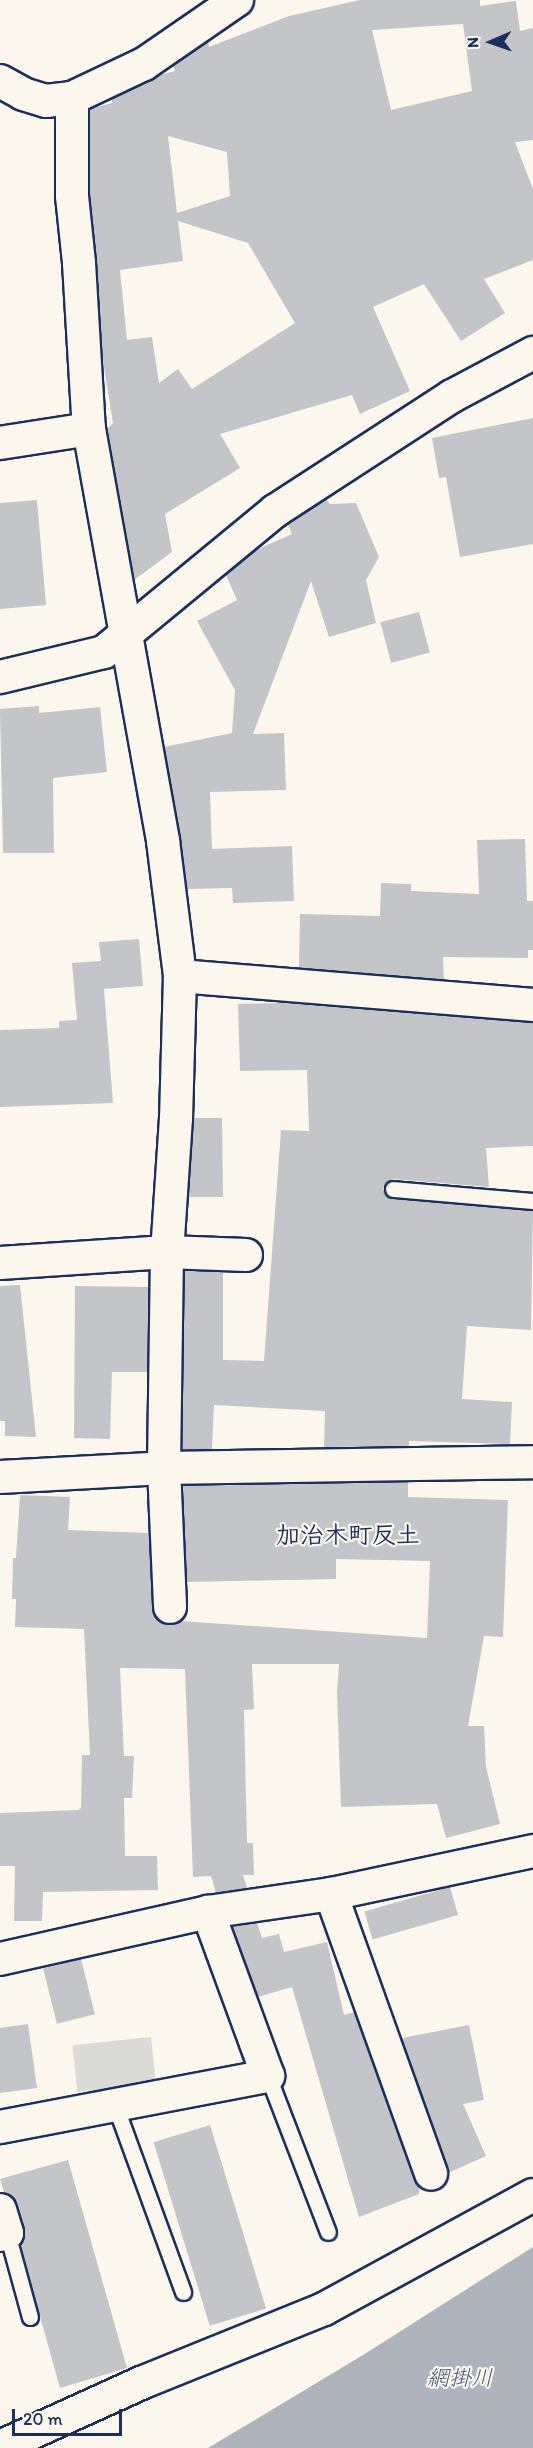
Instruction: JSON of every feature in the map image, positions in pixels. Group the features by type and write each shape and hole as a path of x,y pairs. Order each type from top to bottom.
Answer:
{"street":[{"path":"0,81 23,94 46,101 72,98 144,64 237,0"},
{"path":"72,98 72,196 79,263 89,429 163,841 180,976 176,1118 167,1252 164,1468 170,1607"},
{"path":"0,677 104,652 275,511 452,396 533,353"},
{"path":"0,443 89,429"},
{"path":"180,976 533,1005"},
{"path":"0,1263 167,1252 246,1255"},
{"path":"0,1477 164,1468 533,1462"},
{"path":"0,1959 208,1912 331,1894 533,1851"},
{"path":"331,1894 431,2174"},
{"path":"0,2127 268,2076 208,1912"},
{"path":"0,2446 141,2383 324,2309 533,2195"}],"lane":[{"path":"393,1189 533,1201"},
{"path":"268,2076 328,2232"},
{"path":"115,2105 183,2292"},
{"path":"2,2226 30,2318"}],"shaded area":[{"path":"151,2037 156,2084 77,2092 72,2045"}],"water":[{"name":"網掛川","path":"533,2247 533,2448 208,2448 363,2355"}],"building":[{"path":"360,0 480,0 480,6 516,1 520,31 533,28 533,140 515,142 533,189 533,260 484,279 505,313 461,341 424,284 373,307 410,391 360,414 352,395 220,434 240,468 165,514 172,552 134,580 107,429 113,423 103,361 90,195 90,109 112,103 112,99 160,75 175,71 173,66 208,42 209,47 289,16","holes":["463,24 472,91 391,110 372,30","168,136 227,152 230,196 177,213","178,221 248,243 295,323 192,389 178,369 159,383 152,337 127,340 120,270 183,261"]},
{"path":"533,418 533,544 460,557 446,477 439,478 432,438"},
{"path":"326,499 330,504 356,503 379,557 366,580 376,623 329,637 311,581 253,734 284,733 286,790 210,792 212,849 292,846 294,901 233,903 232,888 187,889 164,747 232,733 235,690 197,621 237,600 226,575 256,550 292,534 288,524"},
{"path":"37,500 46,605 0,609 0,503"},
{"path":"419,612 430,653 391,663 380,622"},
{"path":"39,706 39,713 100,707 107,772 53,778 54,853 3,853 0,709"},
{"path":"525,839 527,901 533,901 533,950 528,950 528,958 443,957 444,980 299,968 300,914 380,916 381,883 411,884 411,891 479,894 477,840"},
{"path":"139,939 143,986 104,989 113,1103 0,1107 0,1030 59,1028 59,1021 77,1020 72,963 101,961 99,942"},
{"path":"284,1003 533,1023 533,1146 486,1148 489,1187 394,1179 385,1183 383,1189 387,1197 392,1199 533,1211 531,1330 467,1326 462,1399 512,1402 510,1444 409,1441 409,1446 324,1447 325,1411 214,1405 212,1449 182,1450 185,1271 223,1272 223,1360 264,1361 281,1130 309,1131 307,1070 240,1071 238,1004"},
{"path":"194,1118 222,1118 223,1197 189,1197"},
{"path":"20,1285 36,1437 5,1436 5,1421 0,1421 0,1286"},
{"path":"75,1286 149,1287 147,1372 112,1372 110,1439 74,1438"},
{"path":"408,1482 408,1497 508,1500 503,1637 484,1636 468,1726 484,1726 486,1767 500,1824 446,1838 437,1804 341,1807 337,1692 339,1664 252,1664 254,1709 244,1710 247,1843 253,1843 254,1875 243,1875 247,1888 216,1893 211,1876 193,1877 185,1669 120,1668 124,1756 134,1756 132,1798 124,1798 125,1856 157,1856 158,1890 43,1892 42,1921 14,1921 15,1866 0,1866 0,1813 78,1810 81,1808 82,1755 90,1755 84,1629 15,1627 16,1599 12,1599 13,1558 16,1558 20,1495 70,1497 68,1530 149,1533 152,1608 155,1617 162,1623 171,1625 181,1621 427,1638 430,1561 336,1559 336,1579 187,1582 183,1486"},
{"path":"450,1887 458,1915 372,1939 364,1912"},
{"path":"257,1923 262,1938 279,1934 284,1952 327,1942 344,2015 354,2012 419,2187 419,2194 359,2217 292,1987 258,1997 233,1927"},
{"path":"81,1959 95,2014 57,2024 43,1968"},
{"path":"28,2024 37,2088 0,2093 0,2028"},
{"path":"469,2025 484,2100 463,2104 486,2156 448,2173 402,2038"},
{"path":"210,2125 266,2309 210,2326 154,2142"},
{"path":"68,2160 127,2368 60,2388 20,2245 25,2237 24,2228 17,2204 4,2192 0,2179"}],"district":[{"name":"加治木町反土","path":"348,1535"}]}
